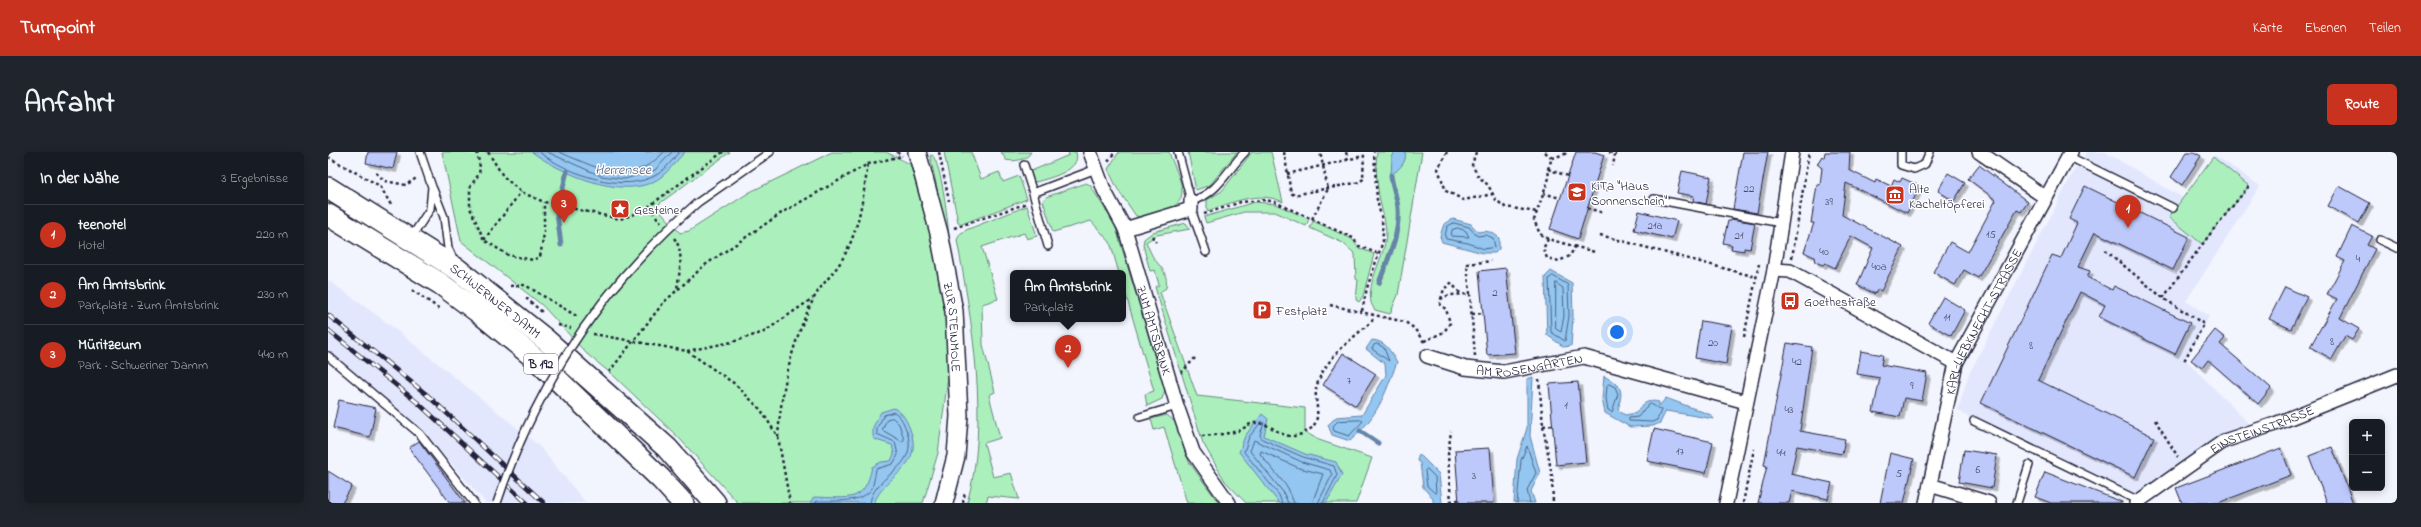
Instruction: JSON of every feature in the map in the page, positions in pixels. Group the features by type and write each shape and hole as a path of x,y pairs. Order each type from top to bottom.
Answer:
{"main road":[{"name":"SCHWERINER DAMM","path":"328,188 411,238 457,269 546,340 661,443 715,503"},
{"name":"SCHWERINER DAMM","path":"328,215 440,284 481,314 537,360 661,478 683,503"}],"street":[{"name":"ZUM AMTSBRINK","path":"1090,152 1096,169 1125,229 1188,439 1200,464 1229,503"},
{"path":"1726,503 1774,270 1792,152"},
{"path":"1979,152 2046,198"},
{"name":"ZUR STEINMOLE","path":"909,154 939,233 954,311 959,416 956,456 944,503"},
{"name":"KARL-LIEBKNECHT-STRASSE","path":"1926,503 1956,363 2069,154"},
{"path":"1125,229 1192,209"},
{"path":"1774,270 1790,271 1956,363"},
{"name":"AM ROSENGARTEN","path":"1427,356 1474,369 1504,372 1538,367 1559,360 1584,357 1746,402"},
{"name":"EINSTEINSTRASSE","path":"2138,502 2224,441 2396,378"},
{"path":"1930,485 1989,503"}],"lane":[{"path":"420,152 426,172 444,217 448,248 457,269"},
{"path":"497,503 527,425 546,389 586,323 641,254 697,203 770,152"},
{"path":"1178,152 1192,209 1206,252"},
{"path":"1192,209 1222,182 1245,152"},
{"path":"1901,152 1902,165 1914,169 1925,164 1930,152"},
{"path":"2069,154 2172,208"},
{"path":"1024,165 1048,246"},
{"path":"1034,197 1096,169"},
{"path":"411,238 430,209 432,187"},
{"path":"1654,199 1781,223"},
{"path":"2380,240 2397,248"},
{"path":"328,356 420,434 474,503"},
{"path":"1140,417 1177,406"},
{"path":"1974,421 2138,502"},
{"path":"2017,503 2028,465"}],"path":[{"path":"477,152 480,167 479,174 470,187 470,208 484,240 508,255 534,260 540,256 544,234 544,202"},
{"path":"488,152 503,176 521,192 553,205 620,219 641,212 723,152"},
{"path":"939,152 949,207"},
{"path":"1284,152 1291,194 1294,195 1360,182 1364,179 1364,152"},
{"path":"1312,219 1328,189 1320,152"},
{"path":"1346,152 1348,160"},
{"path":"1362,311 1383,241 1382,220 1377,200 1374,152"},
{"path":"1447,152 1438,169 1446,191 1464,200 1493,194"},
{"path":"1476,152 1472,165 1493,194 1505,207 1537,212"},
{"path":"1545,152 1552,158"},
{"path":"1552,158 1565,154 1566,152"},
{"path":"1609,152 1615,154 1613,166"},
{"path":"608,374 631,342 664,302 705,265 783,212 868,164 909,154"},
{"path":"1287,174 1363,156"},
{"path":"1552,158 1548,169 1549,178 1534,220 1540,234 1548,239 1595,252"},
{"path":"790,503 778,437 779,408 796,338 814,298 840,262 855,231 862,205 868,164"},
{"path":"1548,169 1568,176"},
{"path":"376,173 385,181 406,185 426,172"},
{"path":"1595,185 1608,190"},
{"path":"2163,298 2213,230 2249,186"},
{"path":"484,240 521,192"},
{"path":"1543,193 1560,198"},
{"path":"951,222 952,229 962,227 1034,197"},
{"path":"1192,209 1241,202 1265,200 1275,202 1353,238 1359,246 1378,254"},
{"path":"1588,208 1604,213"},
{"path":"1600,235 1755,277"},
{"path":"1548,239 1543,249 1547,258 1559,261 1570,256 1574,246"},
{"path":"2105,250 2163,298 2204,324 2184,361"},
{"path":"677,290 681,257"},
{"path":"1474,369 1472,314 1467,264 1491,261"},
{"path":"1423,342 1444,332 1450,324 1446,309 1440,306 1444,289 1451,283 1461,294"},
{"path":"510,286 525,285 572,313"},
{"path":"1441,299 1449,295 1470,294"},
{"path":"631,342 687,351 732,342 764,332 814,298"},
{"path":"1330,305 1406,322 1414,328 1423,342 1427,356"},
{"path":"1472,314 1483,313"},
{"path":"1188,439 1197,436 1238,431 1254,423 1268,426 1285,436 1296,436 1310,430 1316,422 1318,404 1316,386 1324,368 1331,359 1372,321 1373,314"},
{"path":"687,351 735,384 760,410 778,437"},
{"path":"1538,367 1543,426 1552,476 1552,503"},
{"path":"2155,420 2185,468"},
{"path":"1543,426 1553,426"},
{"path":"1451,431 1448,455 1450,502 1458,500"}],"shaded area":[{"path":"2087,152 2105,152 2183,198 2215,155 2260,186 2186,301 2209,316 2185,359 2255,430 2224,441 2139,501 1974,421 1958,410 1968,376 2075,169"},
{"path":"328,280 394,328 538,445 586,503 486,503 419,427 328,350"}],"green space":[{"path":"442,152 730,152 656,206 680,233 689,231 750,192 832,152 886,152 910,164 930,234 946,311 948,377 938,453 923,503 738,503 680,439 614,376 587,354 542,305 461,241"},
{"path":"944,152 971,152 981,179 999,172 1003,182 1019,176 1027,199 962,224 958,222"},
{"path":"1001,152 1031,152 1023,159 1013,161 1006,160"},
{"path":"1068,152 1076,152 1077,159 1069,169 1056,176 1036,182 1033,181 1029,172 1069,155"},
{"path":"1119,152 1169,152 1181,186 1182,194 1179,201 1173,207 1156,213 1146,216 1136,216 1117,188 1108,169"},
{"path":"1188,152 1237,152 1210,185 1196,190"},
{"path":"1252,152 1271,152 1283,202 1264,197 1255,197 1235,201 1207,211 1207,200 1222,191"},
{"path":"1377,152 1422,152 1398,295 1390,314 1375,310 1371,303 1370,295 1386,237 1385,222 1377,183"},
{"path":"932,155 936,161 942,183 948,224 949,243 930,156"},
{"path":"2213,157 2249,186 2202,244 2169,217"},
{"path":"1086,183 1090,185 1115,225 1165,390 1162,399 1147,406 1145,394 1154,391 1126,295 1126,270 1118,270 1110,242 1091,221 1053,232 1043,201 1046,197"},
{"path":"1255,202 1275,204 1309,219 1306,226 1275,212 1244,212 1206,223 1204,217"},
{"path":"1027,206 1037,236 1027,239 1024,233 982,247 998,299 982,304 983,345 995,392 989,395 1000,438 984,443 993,477 1011,473 1019,499 988,496 986,503 967,503 974,472 978,406 973,338 957,240 960,234 966,230"},
{"path":"1313,221 1352,239 1359,248 1374,254 1363,296 1359,302 1356,300 1358,280 1356,279 1355,254 1343,243 1310,228"},
{"path":"1186,223 1190,229 1157,235 1146,242 1152,256 1163,269 1166,276 1166,288 1160,292 1197,396 1305,408 1305,432 1319,440 1372,458 1356,503 1246,503 1225,481 1203,443 1155,287 1159,285 1155,270 1150,271 1143,245 1144,239 1153,232"},
{"path":"1167,415 1175,422 1189,462 1219,503 1187,503 1164,427 1154,430 1151,419"}],"water":[{"name":"Herrensee","path":"532,152 685,152 661,177 647,184 631,187 613,186 577,176 560,169"},
{"path":"1395,152 1405,152 1406,156 1404,162 1391,175 1392,157"},
{"path":"1453,219 1471,224 1478,232 1487,231 1494,234 1499,238 1499,249 1495,253 1483,253 1442,242 1440,236 1444,224"},
{"path":"1551,271 1572,283 1573,316 1571,346 1564,347 1547,335 1545,277"},
{"path":"1372,340 1384,344 1390,350 1397,362 1384,396 1374,414 1360,432 1350,441 1332,435 1328,425 1336,417 1362,415 1386,375 1385,364 1366,349"},
{"path":"1604,376 1615,383 1620,389 1621,397 1618,410 1625,415 1636,413 1645,403 1651,401 1659,402 1659,406 1666,398 1711,415 1714,419 1666,411 1660,423 1653,426 1630,427 1605,413 1602,399"},
{"path":"1533,377 1530,436 1540,473 1531,491 1535,503 1514,503 1517,459 1527,428 1527,379"},
{"path":"894,408 904,417 910,429 913,442 912,453 902,470 879,493 874,503 810,503 814,497 838,498 854,496 860,493 869,479 872,467 881,462 891,461 894,454 892,445 876,440 873,437 873,427 881,412"},
{"path":"1262,414 1268,419 1264,436 1305,454 1336,462 1342,475 1326,503 1279,503 1239,452 1245,436"},
{"path":"1419,454 1439,474 1442,503 1433,503 1433,499 1423,487 1420,463 1417,461"}],"building":[{"path":"368,152 397,152 393,169 366,163"},
{"name":"KiTa \"Haus Sonnenschein\"","path":"1576,152 1595,152 1604,155 1578,239 1550,229"},
{"path":"1743,152 1768,152 1757,213 1733,209"},
{"path":"1825,152 1850,152 1849,170 1875,183 1876,179 1891,186 1894,179 1900,182 1902,178 1920,186 1907,213 1846,183 1842,215 1903,247 1881,291 1878,289 1875,294 1857,285 1873,248 1851,236 1835,268 1825,263 1823,265 1815,262 1814,257 1804,252 1814,223 1811,223 1817,185 1820,185 1822,168 1817,164 1822,156 1824,158"},
{"path":"2187,152 2194,152 2201,156 2182,185 2171,177"},
{"path":"1979,165 2028,202 2021,212 2017,210 1978,278 1964,270 1955,285 1933,272 1950,242 1968,252 1996,200 1968,179"},
{"path":"1682,171 1711,177 1706,204 1693,201 1694,196 1677,193"},
{"path":"1948,173 1965,183 1954,201 1938,191"},
{"path":"2085,186 2189,237 2173,270 2095,232 2078,267 2090,271 2087,277 2112,290 2114,286 2190,323 2175,354 2099,317 2105,305 2080,292 2038,380 2154,437 2135,477 1981,403 2052,255 2061,258 2077,223 2069,219"},
{"path":"2339,186 2370,203 2359,223 2328,206"},
{"path":"1639,211 1677,221 1672,239 1634,230"},
{"path":"1731,219 1755,223 1750,249 1744,248 1744,251 1731,249 1732,245 1723,243 1728,221 1731,221"},
{"path":"2352,226 2372,236 2367,245 2375,249 2340,318 2359,329 2352,340 2345,336 2332,359 2310,347 2337,299 2327,294 2345,261 2337,257"},
{"path":"1506,268 1515,353 1487,355 1479,271"},
{"path":"2285,287 2307,297 2291,329 2269,319"},
{"path":"1943,297 1965,310 1951,336 1928,323"},
{"path":"1701,321 1732,326 1726,364 1695,358"},
{"path":"2215,330 2225,338 2220,344 2271,388 2258,404 2208,360 2202,368 2191,360"},
{"path":"1787,343 1812,347 1800,431 1845,439 1842,454 1797,446 1791,474 1832,483 1828,499 1792,491 1789,503 1758,503 1767,466 1764,465"},
{"path":"1861,351 1883,355 1881,365 1927,373 1922,401 1904,398 1900,417 1873,412 1880,378 1857,374"},
{"path":"1343,353 1376,374 1356,406 1323,385"},
{"path":"1578,382 1586,462 1556,465 1549,384"},
{"path":"339,400 376,408 370,437 333,428"},
{"path":"1654,429 1713,442 1706,473 1647,461"},
{"path":"419,441 465,503 450,503 409,448"},
{"path":"2332,447 2353,503 2327,503 2309,456"},
{"path":"1490,448 1494,503 1459,503 1455,450"},
{"path":"2281,448 2291,475 2218,503 2182,503 2176,488"},
{"path":"1964,450 1997,455 1992,488 1959,482"},
{"path":"1890,453 1914,459 1904,503 1880,503"},
{"path":"328,471 352,486 342,503 328,503"},
{"path":"2045,472 2122,503 2051,503 2035,497"}],"waterway":[{"path":"561,245 557,213 567,171"},
{"path":"1379,283 1393,246 1397,228 1398,208 1391,175"},
{"path":"1360,431 1378,443"}],"railway":[{"path":"328,315 426,394 544,503"},
{"path":"328,330 418,403 527,503"}],"place":[{"name":"KiTa \"Haus Sonnenschein\"","path":"1577,192"},
{"name":"Alte Kacheltöpferei","path":"1895,195"},
{"name":"Gesteine","path":"620,209"},
{"name":"Müritzeum","path":"564,223"},
{"name":"teenotel","path":"2128,228"},
{"name":"Goethestraße","path":"1790,301"},
{"name":"Festplatz","path":"1262,310"},
{"name":"Am Amtsbrink","path":"1068,368"}]}
